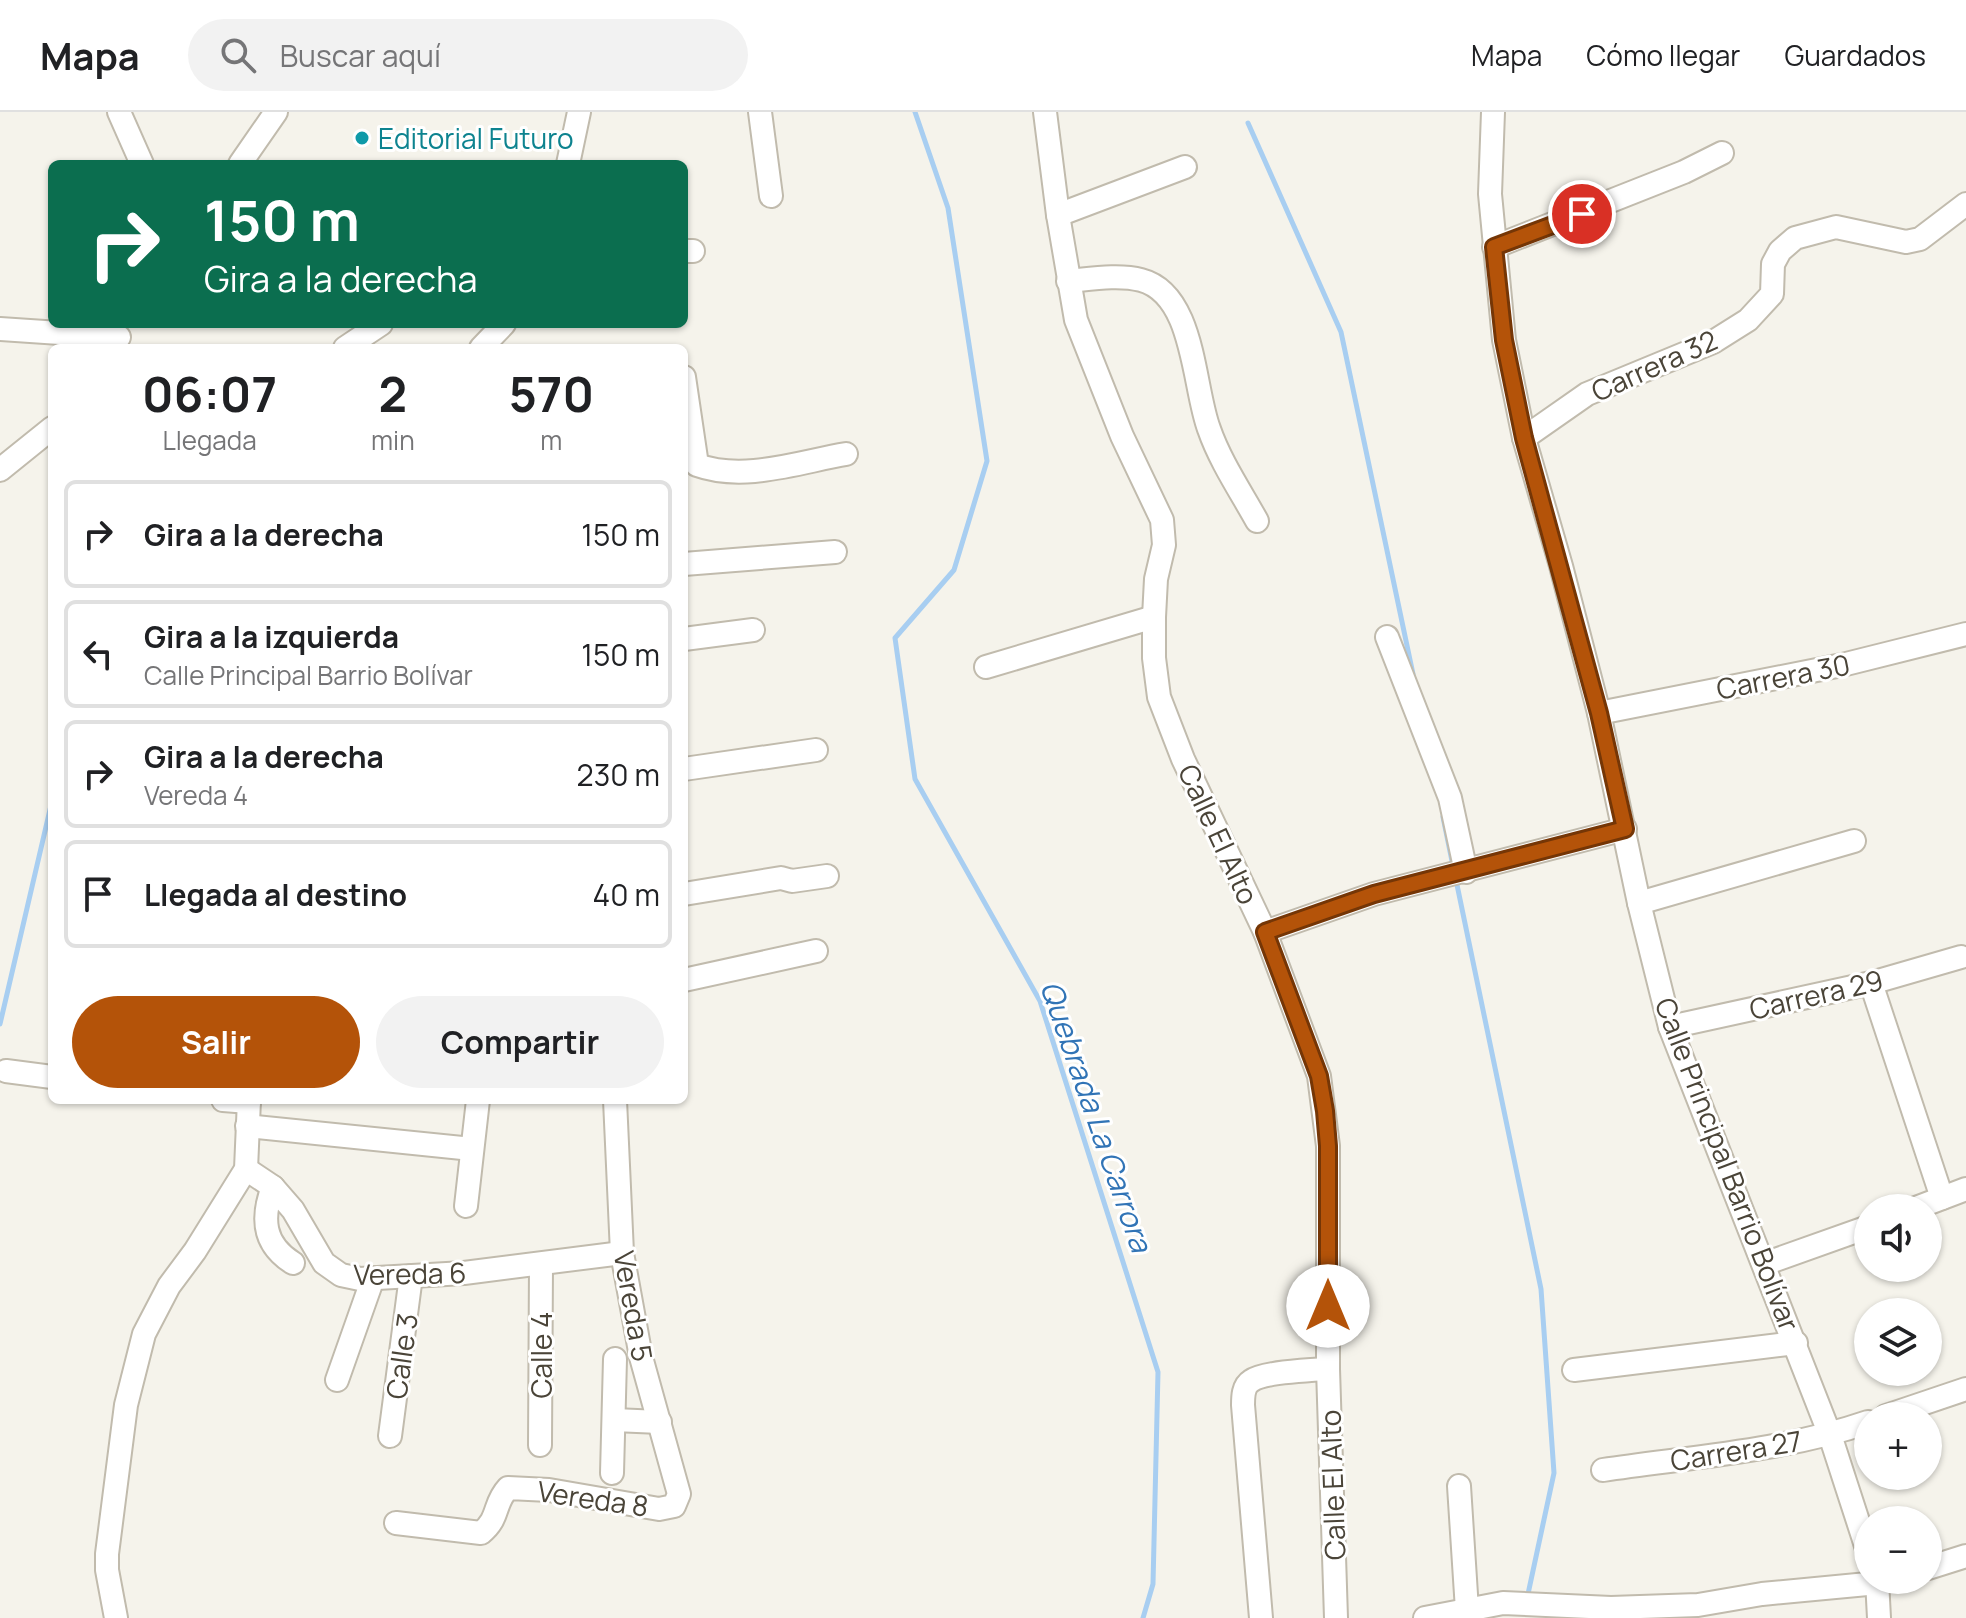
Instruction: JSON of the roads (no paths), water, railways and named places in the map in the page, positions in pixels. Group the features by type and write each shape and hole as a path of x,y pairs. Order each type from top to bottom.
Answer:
{"street":[{"path":"119,112 140,160"},
{"path":"243,160 276,112"},
{"path":"569,160 579,112"},
{"path":"760,112 771,196"},
{"name":"Calle El Alto","path":"1045,112 1076,320 1122,436 1162,520 1164,545 1156,579 1154,617 1154,658 1159,697 1183,759 1265,932 1319,1076 1328,1146 1328,1369 1336,1618"},
{"name":"Calle Principal Barrio Bolívar","path":"1493,112 1490,194 1504,340 1524,438 1599,713 1639,903 1670,1027 1796,1343 1854,1509"},
{"path":"1494,247 1684,172 1722,153"},
{"path":"1058,215 1185,167"},
{"name":"Carrera 32","path":"1524,438 1587,394 1713,342 1748,320 1772,294 1773,264 1780,251 1795,238 1836,227 1906,242 1920,239 1966,204"},
{"path":"1068,281 1099,278 1142,280 1169,297 1183,321 1208,429 1257,521"},
{"path":"351,344 375,328"},
{"path":"485,344 500,328"},
{"path":"0,329 120,336"},
{"path":"688,404 697,465 713,471 744,472 846,454"},
{"path":"0,470 48,431"},
{"path":"688,564 835,552"},
{"path":"986,667 1154,617"},
{"path":"688,638 753,630"},
{"name":"Carrera 30","path":"1599,713 1842,665 1966,634"},
{"path":"1387,637 1450,798 1466,872"},
{"path":"688,768 816,750"},
{"path":"1265,932 1374,894 1625,829"},
{"path":"1639,903 1854,841"},
{"path":"688,893 781,878 792,881 827,876"},
{"path":"688,979 816,951"},
{"name":"Carrera 29","path":"1670,1027 1871,983 1961,957"},
{"path":"1871,983 1941,1194"},
{"path":"6,1071 48,1076"},
{"path":"116,1618 107,1554 120,1440 134,1367 144,1334 169,1286 195,1251 246,1169 249,1104"},
{"path":"466,1206 478,1104"},
{"name":"Vereda 5","path":"615,1104 622,1253 641,1357 679,1494 674,1506"},
{"path":"247,1126 472,1149"},
{"name":"Vereda 6","path":"246,1169 273,1187 293,1210 324,1263 341,1275 373,1278 411,1276 541,1265 622,1253"},
{"path":"273,1187 265,1218 267,1235 280,1255 293,1263"},
{"path":"1942,1198 1966,1189"},
{"path":"1764,1264 1854,1232"},
{"name":"Calle 4","path":"540,1445 541,1265"},
{"name":"Calle 3","path":"390,1436 411,1276"},
{"path":"337,1380 373,1278"},
{"path":"1574,1370 1796,1343"},
{"path":"612,1473 615,1359"},
{"path":"1261,1618 1244,1389 1250,1381 1259,1378 1301,1370 1328,1369"},
{"path":"1927,1402 1966,1389"},
{"path":"614,1420 660,1422"},
{"name":"Carrera 27","path":"1603,1470 1830,1435 1854,1427"},
{"path":"1459,1486 1467,1610"},
{"name":"Vereda 8","path":"396,1523 481,1533 492,1524 500,1497 508,1488 549,1490 659,1509 674,1506"},
{"path":"1942,1564 1966,1556"},
{"path":"1425,1618 1503,1603 1611,1613 1854,1584"},
{"path":"1879,1618 1880,1594"}],"waterway":[{"name":"Quebrada La Carrora","path":"915,112 948,208 987,461 954,570 895,638 915,779 1040,1001 1158,1372 1153,1584 1143,1618"},
{"path":"1248,123 1341,332 1413,674"},
{"path":"1443,817 1453,866"},
{"path":"0,1024 48,818"},
{"path":"1456,880 1541,1289 1554,1473 1528,1594"}],"place":[{"name":"Editorial Futuro","path":"362,138"}]}
